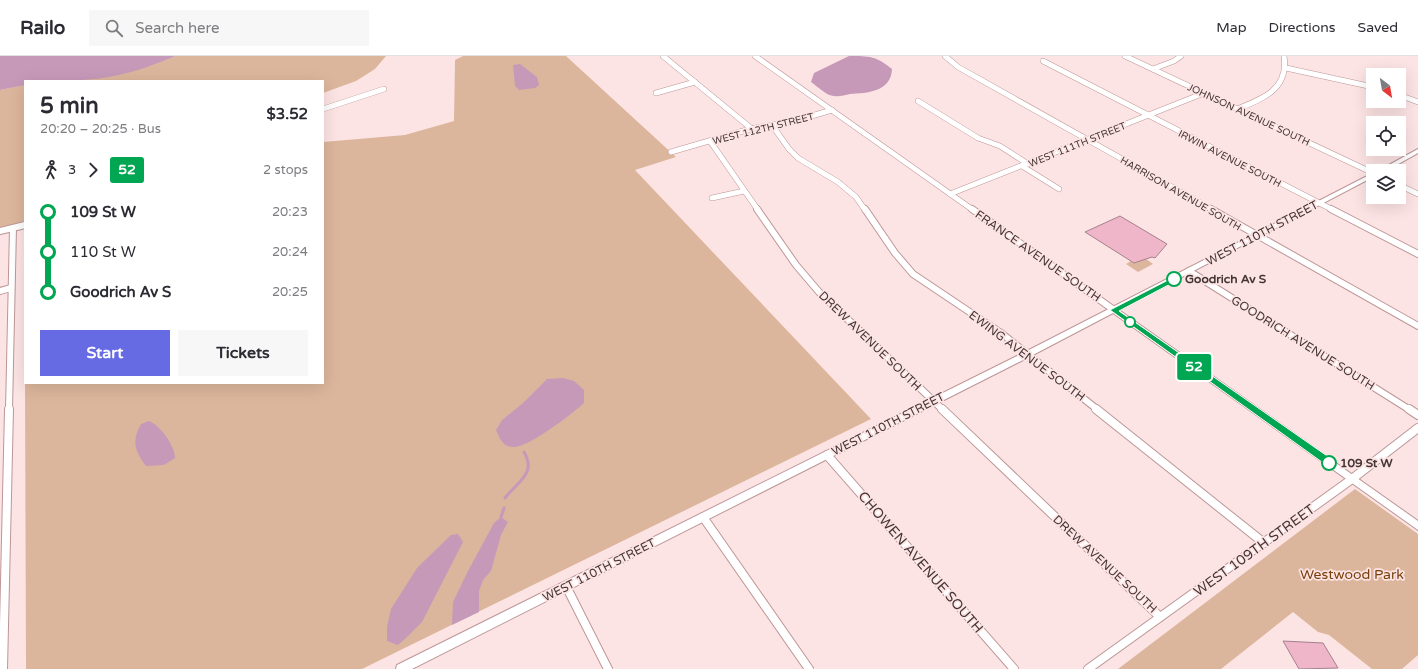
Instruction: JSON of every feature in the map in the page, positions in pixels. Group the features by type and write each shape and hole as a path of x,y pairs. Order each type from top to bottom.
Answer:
{"street":[{"path":"663,56 752,129"},
{"name":"FRANCE AVENUE SOUTH","path":"755,56 1418,526"},
{"name":"HARRISON AVENUE SOUTH","path":"945,56 958,67 1418,326"},
{"name":"JOHNSON AVENUE SOUTH","path":"1125,56 1366,171"},
{"path":"1153,69 1174,61 1181,56"},
{"path":"1237,109 1272,92 1284,78 1286,68 1284,56"},
{"name":"IRWIN AVENUE SOUTH","path":"1043,61 1418,254"},
{"path":"1286,68 1366,85"},
{"path":"656,93 695,82"},
{"path":"324,109 384,89"},
{"name":"WEST 111TH STREET","path":"950,194 1204,93"},
{"path":"1406,98 1418,102"},
{"path":"918,101 978,138 1000,146 1028,164"},
{"name":"WEST 112TH STREET","path":"672,152 752,129 798,120 832,110"},
{"name":"EWING AVENUE SOUTH","path":"772,125 789,149 798,158 843,186 856,197 895,253 913,274 1001,333 1264,543"},
{"name":"DREW AVENUE SOUTH","path":"710,141 796,265 819,292 1160,617"},
{"path":"1395,164 1418,152"},
{"path":"1022,166 1059,189"},
{"name":"WEST 110TH STREET","path":"404,668 1028,354 1257,236 1366,178"},
{"path":"1406,188 1418,194"},
{"path":"712,198 744,191"},
{"path":"0,231 24,225"},
{"path":"3,669 13,228"},
{"name":"GOODRICH AVENUE SOUTH","path":"1189,271 1418,415"},
{"path":"0,291 11,288"},
{"name":"WEST 109TH STREET","path":"1088,669 1352,479 1418,428"},
{"name":"CHOWEN AVENUE SOUTH","path":"828,455 1014,669"},
{"path":"703,517 809,669"},
{"path":"566,586 608,669"}],"green space":[{"path":"176,56 386,56 375,69 356,81 324,93 324,80 74,80 116,75 152,65"},
{"path":"463,56 566,56 676,157 635,170 871,419 362,669 26,669 25,384 324,384 324,142 405,135 454,121 455,60"},
{"path":"24,82 24,221 0,228 0,90 19,86"},
{"path":"1145,258 1153,264 1138,272 1126,264 1131,261 1134,263"},
{"name":"Westwood Park","path":"1355,489 1418,534 1418,655 1402,669 1372,669 1329,635 1318,632 1293,612 1221,669 1118,669"}],"shaded area":[{"path":"0,56 176,56 138,70 114,76 81,80 24,80 24,85 0,90"},
{"path":"849,56 862,56 881,61 892,69 891,77 883,87 877,90 842,96 831,96 811,82 814,73"},
{"path":"520,64 537,77 539,85 535,88 519,90 515,86 513,65"},
{"path":"563,378 574,381 584,390 584,403 549,430 528,443 512,447 503,443 496,430 502,420 522,404 547,379"},
{"path":"149,421 158,427 166,436 174,453 175,458 164,465 146,466 137,451 135,441 138,430 141,424"},
{"path":"501,517 508,522 501,535 491,571 483,580 479,591 479,612 452,625 453,602 494,523"},
{"path":"458,534 463,542 422,622 398,645 387,641 387,627 391,609 417,568 451,535"}],"building":[{"path":"1120,216 1167,244 1155,258 1152,257 1134,263 1085,232"},
{"path":"1283,641 1323,643 1338,668 1299,669"}],"waterway":[{"path":"505,498 527,472 528,466 524,452"},
{"path":"501,517 504,508"}],"bus line":[{"name":"52","path":"1174,279 1114,310 1329,463"}],"place":[{"name":"Goodrich Av S","path":"1174,279"},
{"name":"109 St W","path":"1329,463"}]}
